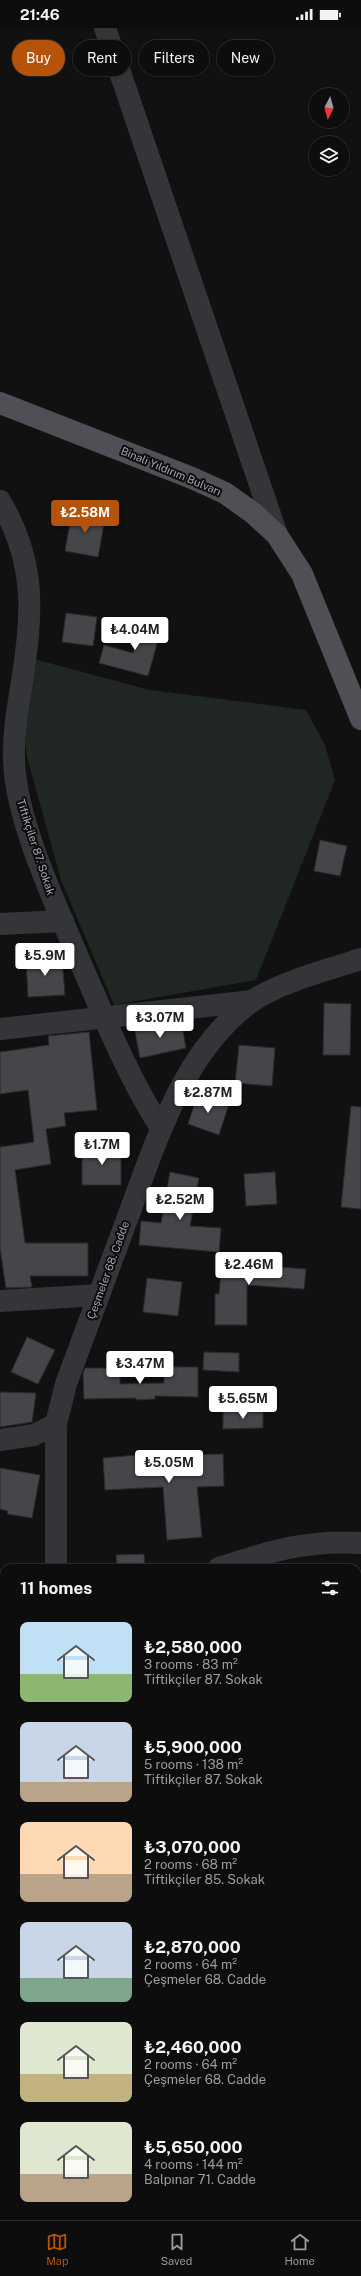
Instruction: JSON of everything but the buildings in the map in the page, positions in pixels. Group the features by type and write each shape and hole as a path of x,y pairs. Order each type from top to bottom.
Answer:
{"main road":[{"name":"Binali Yıldırım Bulvarı","path":"0,402 192,478 225,493 253,513 277,535 302,574 361,719"}],"street":[{"path":"105,28 277,535"},
{"name":"Tiftikçiler 87. Sokak","path":"0,500 13,522 20,545 28,578 31,605 29,634 15,729 7,761 18,791 27,825 63,921 124,1065 139,1094 161,1128"},
{"path":"0,924 63,921"},
{"name":"Çeşmeler 68. Cadde","path":"56,1564 56,1424 66,1384 161,1128 202,1052 223,1026 252,1001 275,989 361,959"},
{"path":"0,1029 252,1001"},
{"path":"0,1301 99,1295"},
{"path":"0,1440 34,1435 56,1424"},
{"path":"232,1564 282,1548 304,1544 361,1543"}],"shaded area":[{"path":"34,659 150,690 306,710 325,745 335,780 256,980 114,1005 61,880 27,757 24,734"}]}
